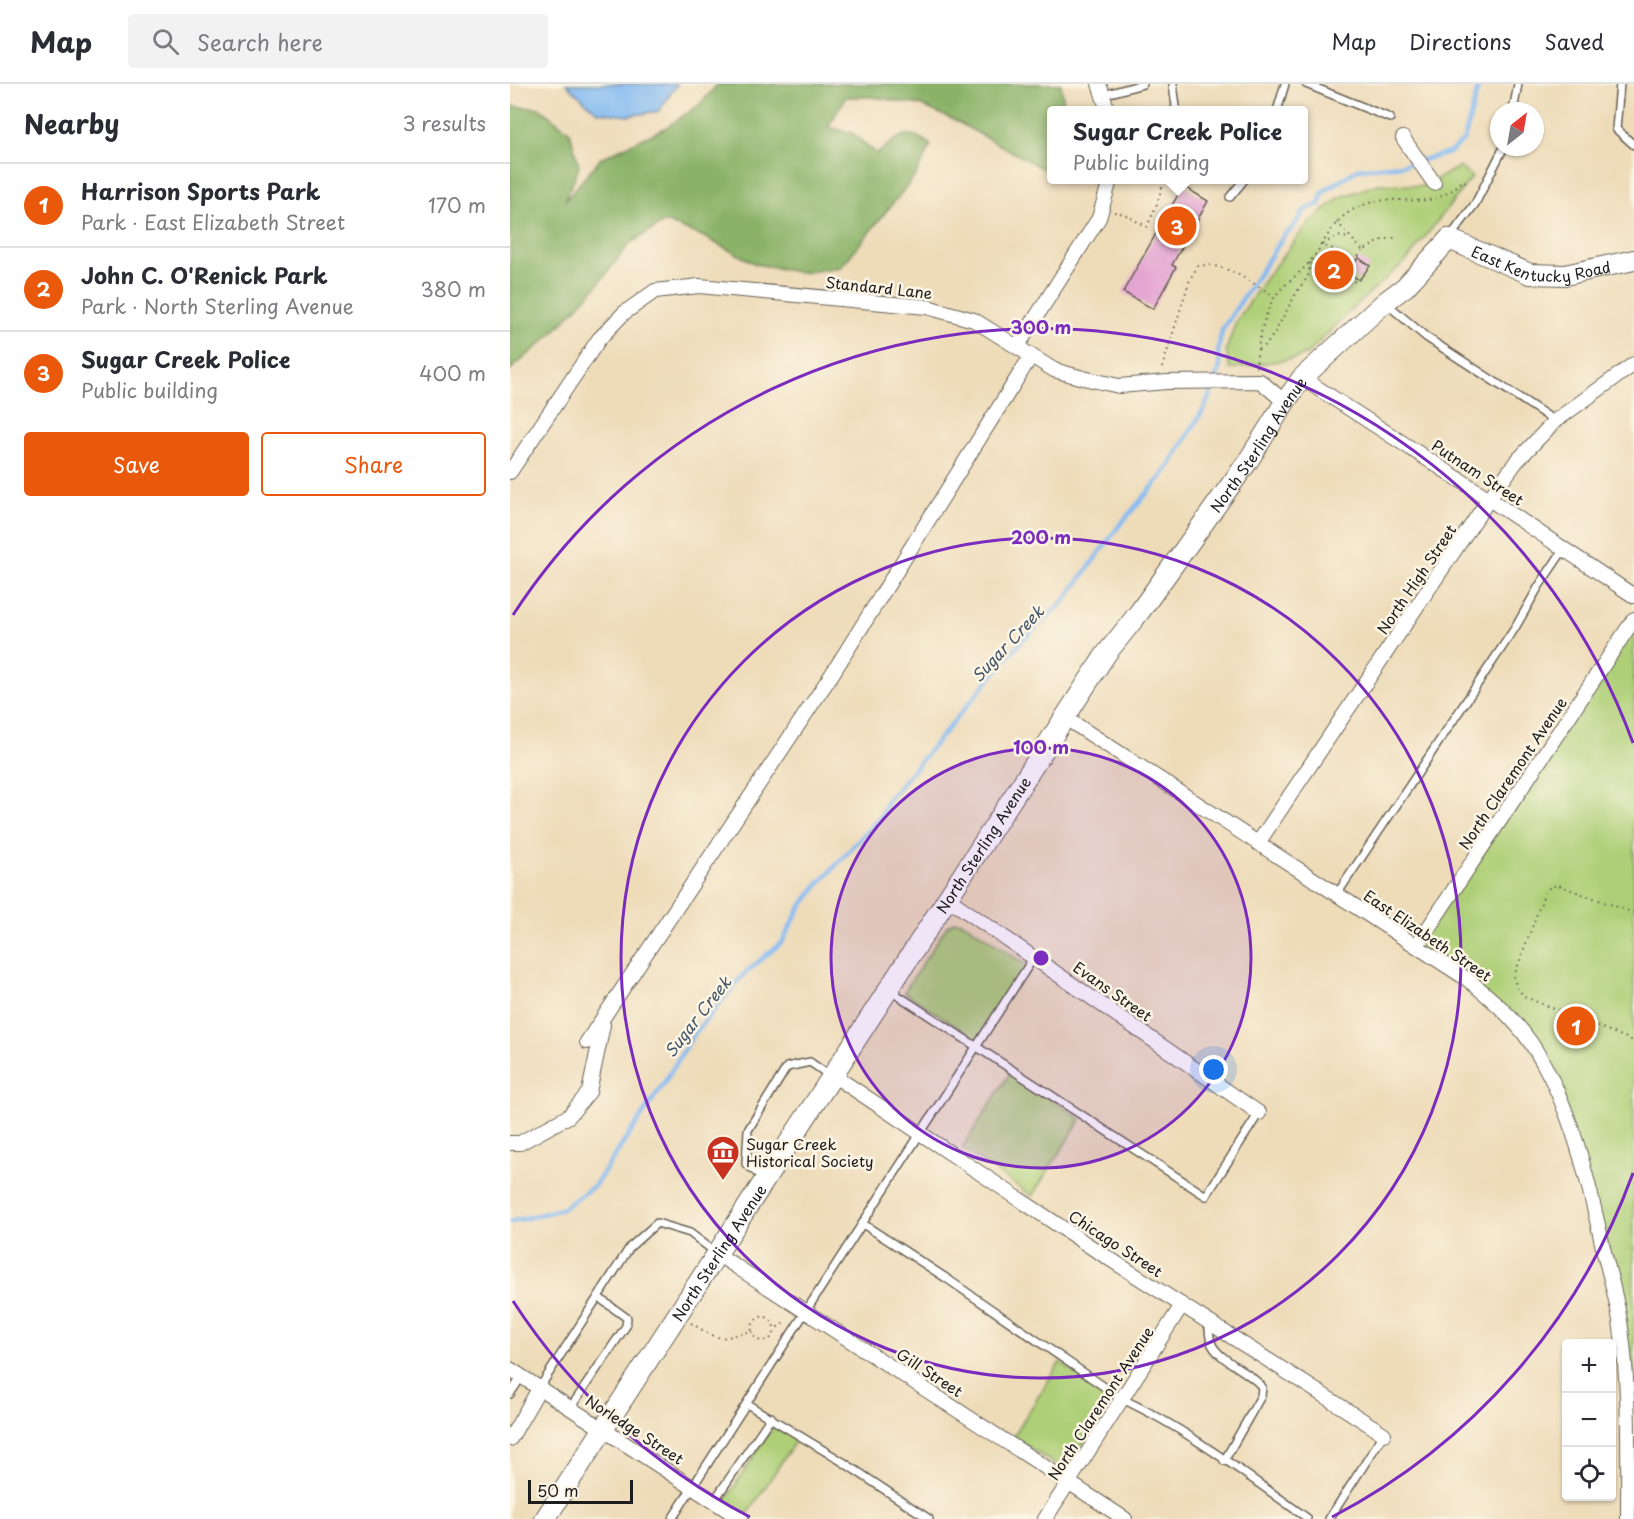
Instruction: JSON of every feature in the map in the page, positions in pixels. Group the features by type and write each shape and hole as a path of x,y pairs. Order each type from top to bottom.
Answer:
{"main road":[{"name":"East Kentucky Road","path":"1449,239 1530,274 1565,275 1634,260"},
{"name":"North Sterling Avenue","path":"545,1519 1106,654 1138,614 1248,461 1302,378 1385,302 1405,287 1449,239"}],"street":[{"path":"1101,90 1106,106"},
{"path":"1404,140 1434,183"},
{"path":"1017,347 1099,218 1109,184"},
{"name":"Standard Lane","path":"510,472 599,339 624,313 655,291 699,286 927,307 974,320 1054,370 1119,386 1164,376 1260,381 1285,402"},
{"path":"587,1042 834,671 1031,356"},
{"name":"North High Street","path":"1258,843 1516,462 1555,421 1634,364"},
{"name":"Putnam Street","path":"1302,378 1634,596"},
{"name":"North Claremont Avenue","path":"1416,945 1634,619"},
{"name":"East Elizabeth Street","path":"1064,717 1467,979 1505,1010 1531,1043 1549,1074 1576,1141 1590,1191 1621,1328 1630,1400 1628,1519"},
{"name":"Evans Street","path":"947,898 1259,1113"},
{"path":"510,1143 520,1143 569,1116 589,1092 604,1017"},
{"name":"Chicago Street","path":"832,1076 1209,1323 1384,1434"},
{"name":"Gill Street","path":"717,1254 1125,1519"},
{"name":"North Claremont Avenue","path":"1045,1519 1182,1305"},
{"name":"Norledge Street","path":"516,1372 741,1519"},
{"path":"510,1438 540,1388"}],"lane":[{"path":"1101,90 1143,84"},
{"path":"1173,84 1176,106"},
{"path":"1278,106 1285,84"},
{"path":"1306,84 1390,118"},
{"path":"1515,102 1518,84"},
{"path":"1620,84 1616,129 1634,145"},
{"name":"North Sterling Avenue","path":"1449,239 1474,204 1499,156"},
{"path":"1230,197 1241,184"},
{"path":"1385,302 1426,337 1555,421"},
{"path":"1337,894 1369,849 1389,814 1436,750 1564,549"},
{"path":"672,1519 1034,957"},
{"path":"889,990 1206,1196 1259,1113"},
{"path":"765,1180 746,1164 748,1130 787,1067 810,1062 832,1076"},
{"path":"540,1388 630,1247 657,1223 690,1233 717,1254"},
{"path":"863,1224 1122,1399 1145,1410 1307,1518"},
{"path":"571,1407 626,1326 627,1318 598,1297"},
{"path":"1209,1323 1211,1342 1216,1350 1256,1379 1262,1387 1261,1396 1224,1461"},
{"path":"510,1394 516,1372"},
{"path":"747,1404 771,1417 929,1519"},
{"path":"714,1501 771,1417"},
{"path":"1329,1519 1384,1434"}],"path":[{"path":"1256,368 1257,350 1275,297 1310,261 1337,222 1365,204 1392,199 1430,201 1448,194 1463,180 1469,184"},
{"path":"1114,212 1124,213 1147,227 1163,184"},
{"path":"1337,222 1363,251"},
{"path":"1320,245 1332,237 1343,236 1352,239"},
{"path":"1355,282 1344,273 1363,251 1382,240 1399,237"},
{"path":"1320,245 1336,250 1342,256"},
{"path":"1257,350 1267,344 1299,288 1308,277 1310,261"},
{"path":"1164,376 1194,271 1198,266 1226,269 1275,297"},
{"path":"1634,913 1558,885 1550,887 1545,892 1514,976 1516,987 1525,997 1634,1041"},
{"path":"765,1316 773,1322 775,1332 770,1339 760,1341 753,1336 752,1331 751,1327 757,1318 765,1316"},
{"path":"774,1328 781,1326 786,1320"},
{"path":"691,1323 718,1339 752,1331"}],"green space":[{"path":"718,84 1061,84 1064,106 1047,106 1047,171 954,120 920,105 873,97 846,97 828,127 852,133 877,154 896,139 908,135 922,139 931,145 915,176 841,267 802,273 756,264 702,236 665,222 630,243 595,288 551,335 510,370 510,106 539,108 570,132 579,167 565,201 601,158 665,128 699,105"},
{"path":"1459,167 1472,177 1407,260 1354,307 1307,354 1296,358 1230,369 1226,350 1236,322 1265,279 1307,225 1339,198 1378,184 1424,186"},
{"path":"1634,619 1634,1395 1627,1405 1621,1327 1590,1191 1549,1074 1505,1010 1417,945"},
{"path":"955,921 963,922 1028,966 978,1041 904,992 947,926"},
{"path":"1010,1073 1081,1119 1032,1196 962,1148"},
{"path":"1060,1362 1113,1398 1068,1466 1060,1468 1013,1437"},
{"path":"775,1423 798,1437 747,1515 725,1501"}],"water":[{"path":"566,84 677,84 659,111 628,116 597,112"}],"building":[{"path":"1183,186 1208,201 1172,265 1176,267 1153,309 1123,292"},
{"path":"1359,258 1370,266 1359,280 1349,273 1352,268 1350,267"}],"waterway":[{"name":"Sugar Creek","path":"510,1222 562,1209 595,1185 664,1083 693,1035 744,974 782,942 800,908 882,815 887,801 1023,639 1065,600 1118,527 1167,470 1205,407 1220,368 1218,351 1222,330 1285,234 1290,231 1305,210 1319,204 1323,192 1358,169 1403,165 1449,153 1464,140 1479,84"}],"place":[{"name":"Sugar Creek Police","path":"1177,226"},
{"name":"John C. O'Renick Park","path":"1334,270"},
{"name":"Harrison Sports Park","path":"1576,1026"},
{"name":"Sugar Creek Historical Society","path":"723,1181"}]}
